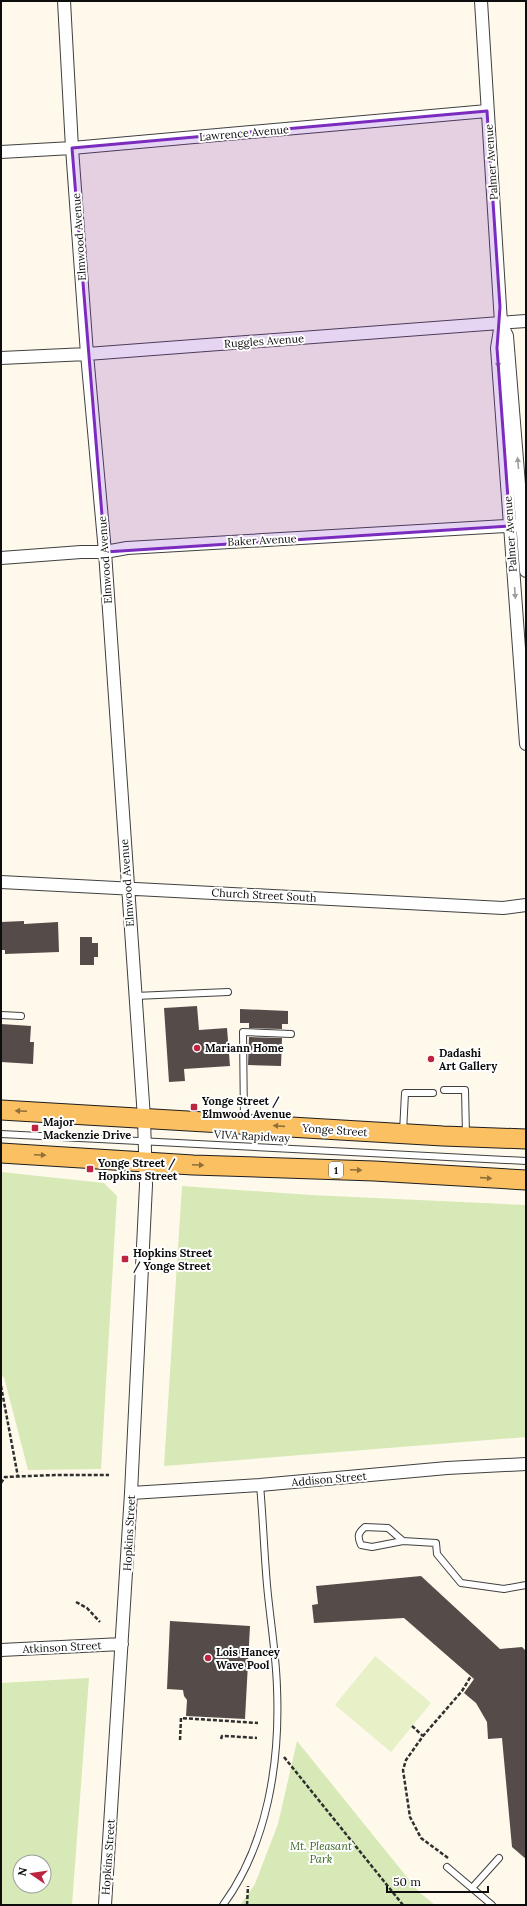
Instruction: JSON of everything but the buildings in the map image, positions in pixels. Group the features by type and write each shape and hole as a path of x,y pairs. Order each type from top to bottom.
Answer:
{"main road":[{"name":"Yonge Street","path":"1,1110 403,1134 526,1139"},
{"name":"1","path":"1,1153 193,1165 374,1171 526,1180"}],"street":[{"name":"Elmwood Avenue","path":"64,1 72,148 105,552 145,1141"},
{"name":"Palmer Avenue","path":"481,1 501,323 497,348 526,744"},
{"name":"Lawrence Avenue","path":"1,152 72,148 487,112"},
{"name":"Ruggles Avenue","path":"1,358 88,354 526,321"},
{"name":"Palmer Avenue","path":"501,323 507,336 526,571"},
{"name":"Baker Avenue","path":"1,558 81,552 105,552 127,548 523,525"},
{"name":"Church Street South","path":"1,882 503,908 526,905"},
{"name":"Hopkins Street","path":"105,1905 131,1493 145,1200 145,1141"},
{"name":"Addison Street","path":"131,1493 260,1485 447,1468 526,1464"},
{"name":"Atkinson Street","path":"1,1650 122,1644"}],"lane":[{"path":"135,996 228,992"},
{"path":"1,1015 21,1016"},
{"path":"244,1124 243,1032 291,1034"},
{"path":"444,1090 465,1090 466,1137"},
{"path":"403,1134 405,1093 434,1093"},
{"name":"VIVA Rapidway","path":"1,1134 526,1161"},
{"path":"223,1905 244,1872 265,1817 277,1738 277,1687 267,1584 260,1485"},
{"path":"403,1541 388,1528 365,1527 359,1532 358,1538 361,1545 372,1547 403,1541 436,1543 437,1554 461,1583 504,1589 526,1585"},
{"path":"472,1888 499,1858"},
{"path":"447,1868 492,1905"}],"path":[{"path":"1,1386 18,1477"},
{"path":"1,1483 5,1477 109,1475"},
{"path":"76,1602 87,1608 100,1622"},
{"path":"447,1868 452,1861 421,1838 410,1817 403,1770 406,1760 423,1736 462,1691 471,1676"},
{"path":"180,1740 181,1718 258,1723"},
{"path":"412,1726 423,1736"},
{"path":"221,1739 222,1736 257,1738"},
{"path":"284,1757 403,1905"},
{"path":"247,1905 248,1884"}],"highlighted area":[{"path":"487,111 500,307 497,348 510,526 105,552 72,148"}],"green space":[{"path":"1,1172 104,1183 117,1196 101,1469 28,1470 4,1377 1,1376"},
{"path":"182,1186 311,1195 526,1205 526,1437 164,1466"},
{"path":"375,1656 431,1703 391,1752 335,1705"},
{"path":"89,1678 72,1905 1,1905 1,1683"},
{"name":"Mt. Pleasant Park","path":"297,1741 419,1892 435,1905 240,1905 255,1884 278,1824"}],"place":[{"name":"Mariann Home","path":"197,1048"},
{"name":"Dadashi Art Gallery","path":"431,1059"},
{"name":"Yonge Street / Elmwood Avenue","path":"194,1107"},
{"name":"Major Mackenzie Drive","path":"35,1128"},
{"name":"Yonge Street / Hopkins Street","path":"90,1169"},
{"name":"Hopkins Street / Yonge Street","path":"125,1259"},
{"name":"Lois Hancey Wave Pool","path":"208,1658"}]}
